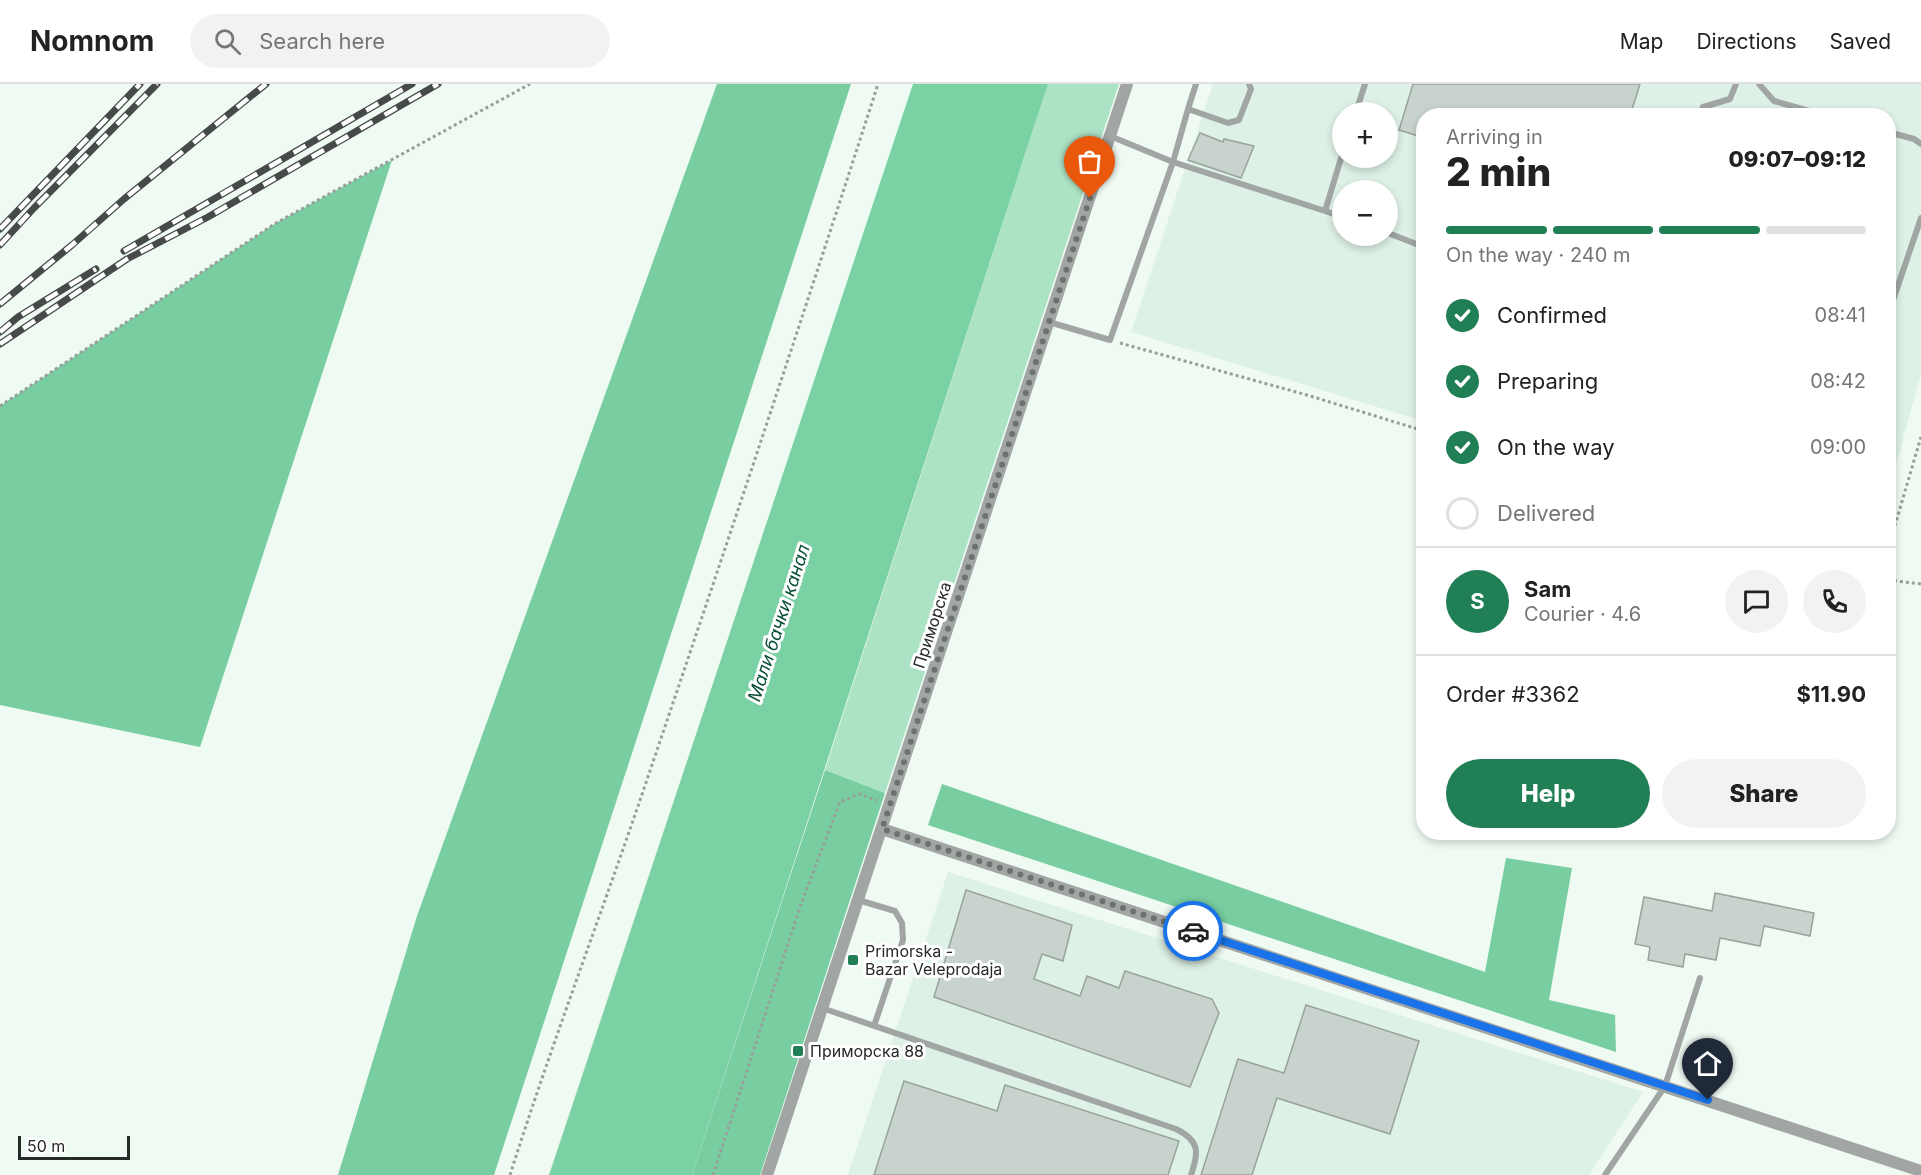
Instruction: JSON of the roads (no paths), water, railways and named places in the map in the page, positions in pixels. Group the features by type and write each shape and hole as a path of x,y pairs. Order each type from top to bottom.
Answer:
{"street":[{"name":"Приморска","path":"767,1175 1127,84"},
{"path":"882,829 1921,1171"}],"lane":[{"path":"1049,322 1110,340 1173,162 1196,84"},
{"path":"1188,109 1228,123 1239,120 1251,89 1249,84"},
{"path":"1359,102 1365,84"},
{"path":"1703,108 1730,99 1736,84"},
{"path":"1759,84 1774,101 1799,108"},
{"path":"1896,134 1914,139 1921,144"},
{"path":"1110,136 1173,162 1332,213"},
{"path":"1325,211 1338,168"},
{"path":"1896,291 1921,218"},
{"path":"1398,238 1416,244"},
{"path":"858,900 895,912 902,923 903,940 874,1026"},
{"path":"1605,1175 1665,1086 1700,978"},
{"path":"822,1008 1176,1129 1190,1136 1196,1147 1196,1160 1191,1175"}],"water":[{"name":"Мали бачки канал","path":"913,84 1048,84 692,1175 549,1175"}],"railway":[{"path":"0,229 140,84"},
{"path":"0,245 157,84"},
{"path":"0,304 124,199 266,84"},
{"path":"124,251 412,84"},
{"path":"0,344 127,259 208,217 438,84"},
{"path":"0,332 18,317 96,269"}],"place":[{"name":"Primorska - Bazar Veleprodaja","path":"853,960"},
{"name":"Приморска 88","path":"798,1051"}]}
